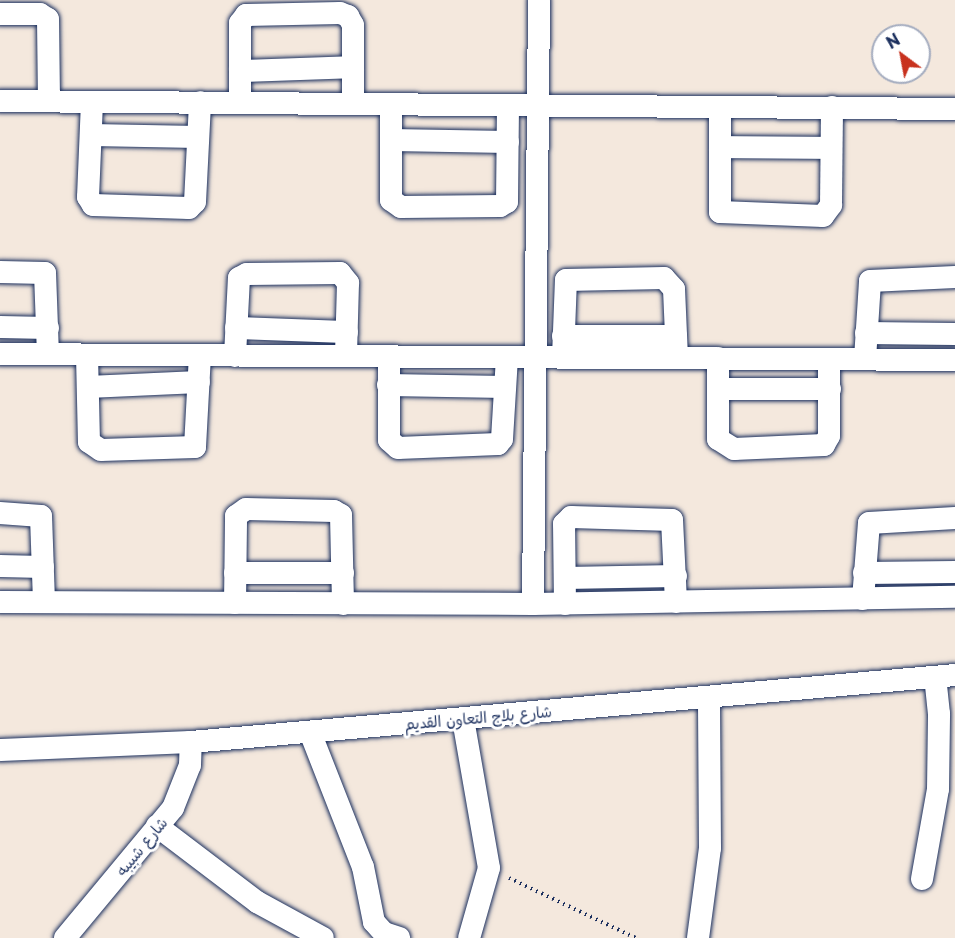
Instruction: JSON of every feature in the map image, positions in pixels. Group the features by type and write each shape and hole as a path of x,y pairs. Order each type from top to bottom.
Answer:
{"street":[{"path":"533,604 540,106 539,0"},
{"path":"240,103 240,23 246,15 256,13 348,16 353,25 353,104"},
{"path":"0,14 40,14 48,19 49,101"},
{"path":"240,71 353,67"},
{"path":"0,101 955,109"},
{"path":"92,102 88,197 97,207 193,206 200,102"},
{"path":"391,104 391,200 401,207 500,206 508,195 508,105"},
{"path":"720,107 717,205 723,214 823,216 831,205 832,108"},
{"path":"91,135 198,137"},
{"path":"391,140 508,141"},
{"path":"720,147 831,148"},
{"path":"0,272 45,273 48,354"},
{"path":"235,356 239,278 247,274 340,273 348,283 346,356"},
{"path":"865,359 870,281 955,277"},
{"path":"563,347 564,284 572,278 664,278 674,288 677,347"},
{"path":"0,327 48,328"},
{"path":"236,328 347,332"},
{"path":"866,333 955,334"},
{"path":"0,354 535,357 563,347 677,347 717,358 955,360"},
{"path":"87,355 89,442 95,448 190,449 198,442 200,355"},
{"path":"389,356 388,440 398,448 498,444 502,439 507,357"},
{"path":"717,358 718,440 734,450 819,448 830,436 829,359"},
{"path":"88,387 199,382"},
{"path":"388,386 505,387"},
{"path":"718,388 830,389"},
{"path":"235,603 236,516 246,509 334,511 341,515 344,603"},
{"path":"0,513 41,516 44,602"},
{"path":"565,604 564,524 571,517 672,520 676,602"},
{"path":"863,599 868,523 955,518"},
{"path":"0,566 43,567"},
{"path":"864,573 955,572"},
{"path":"235,573 343,573"},
{"path":"565,578 676,576"},
{"path":"0,602 565,604 955,597"},
{"path":"922,879 938,789 939,714 945,676"},
{"name":"شارع بلاج التعاون القديم","path":"0,750 191,742 945,676"},
{"path":"698,938 710,848 709,698"},
{"path":"463,719 489,868 469,938"},
{"path":"309,732 363,867 367,930 399,938"},
{"name":"شارع شبيبه","path":"65,938 157,826 184,788 191,742"},
{"path":"157,826 257,902 323,938"}],"path":[{"path":"489,868 636,938"}]}
